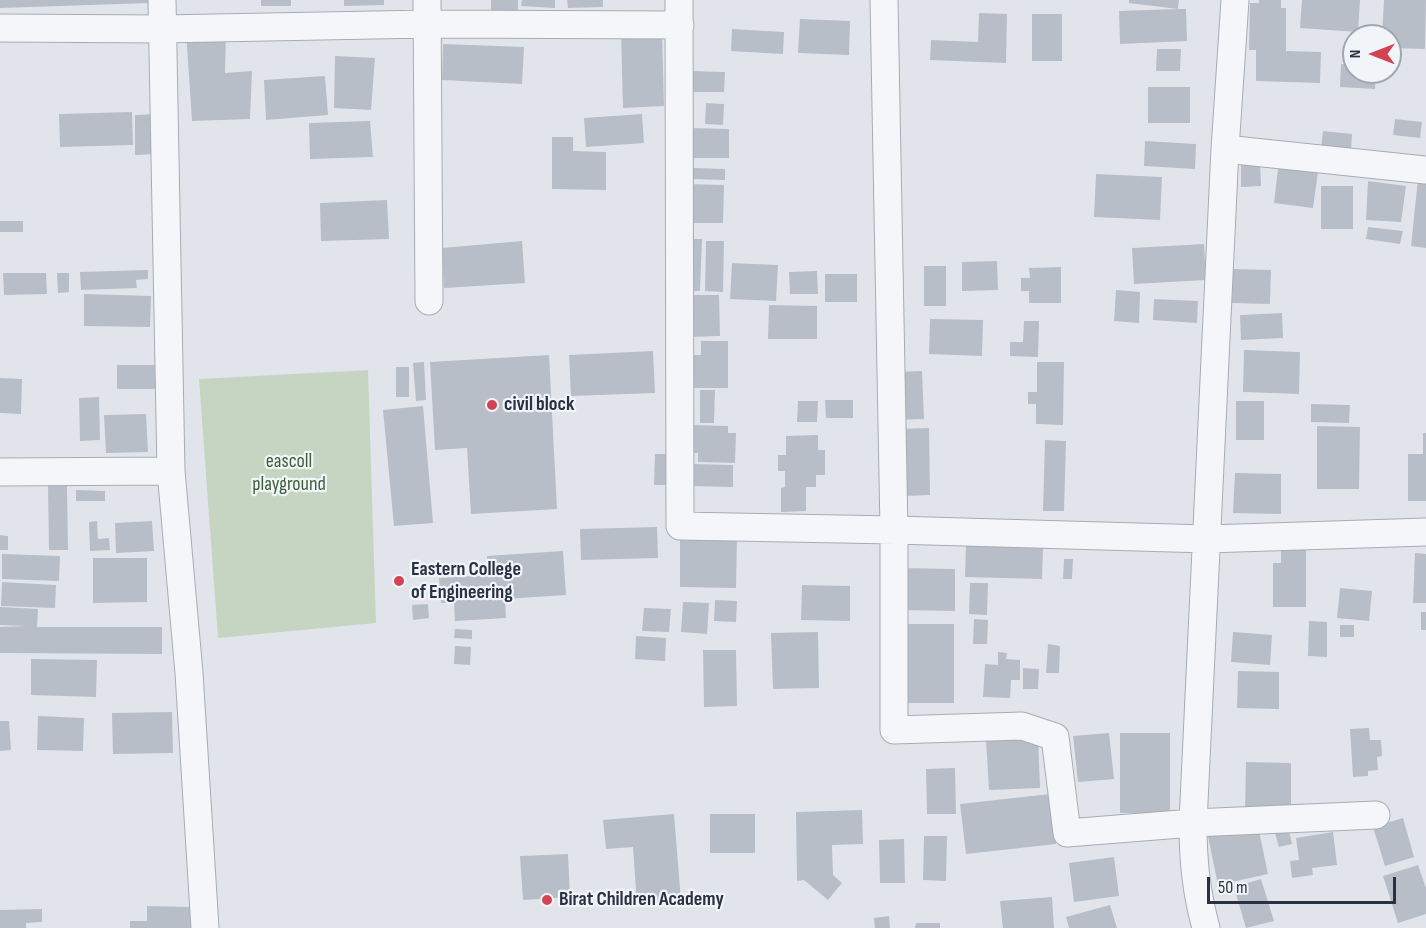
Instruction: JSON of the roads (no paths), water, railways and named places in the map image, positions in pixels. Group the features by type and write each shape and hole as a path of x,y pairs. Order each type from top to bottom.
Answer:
{"street":[{"path":"162,0 171,471 189,673 205,928"},
{"path":"884,0 894,530 894,730 1022,726 1055,737 1067,833 1193,823 1376,815"},
{"path":"1206,928 1193,865 1193,823 1225,149 1235,0"},
{"path":"427,12 429,301"},
{"path":"0,28 162,28 427,12 679,12 680,526 1207,539 1426,532"},
{"path":"1225,149 1426,170"},
{"path":"0,472 171,471"}],"place":[{"name":"civil block","path":"492,405"},
{"name":"Eastern College of Engineering","path":"399,581"},
{"name":"Birat Children Academy","path":"547,900"}],"park label":[{"name":"eascoll playground","path":"289,474"}]}
